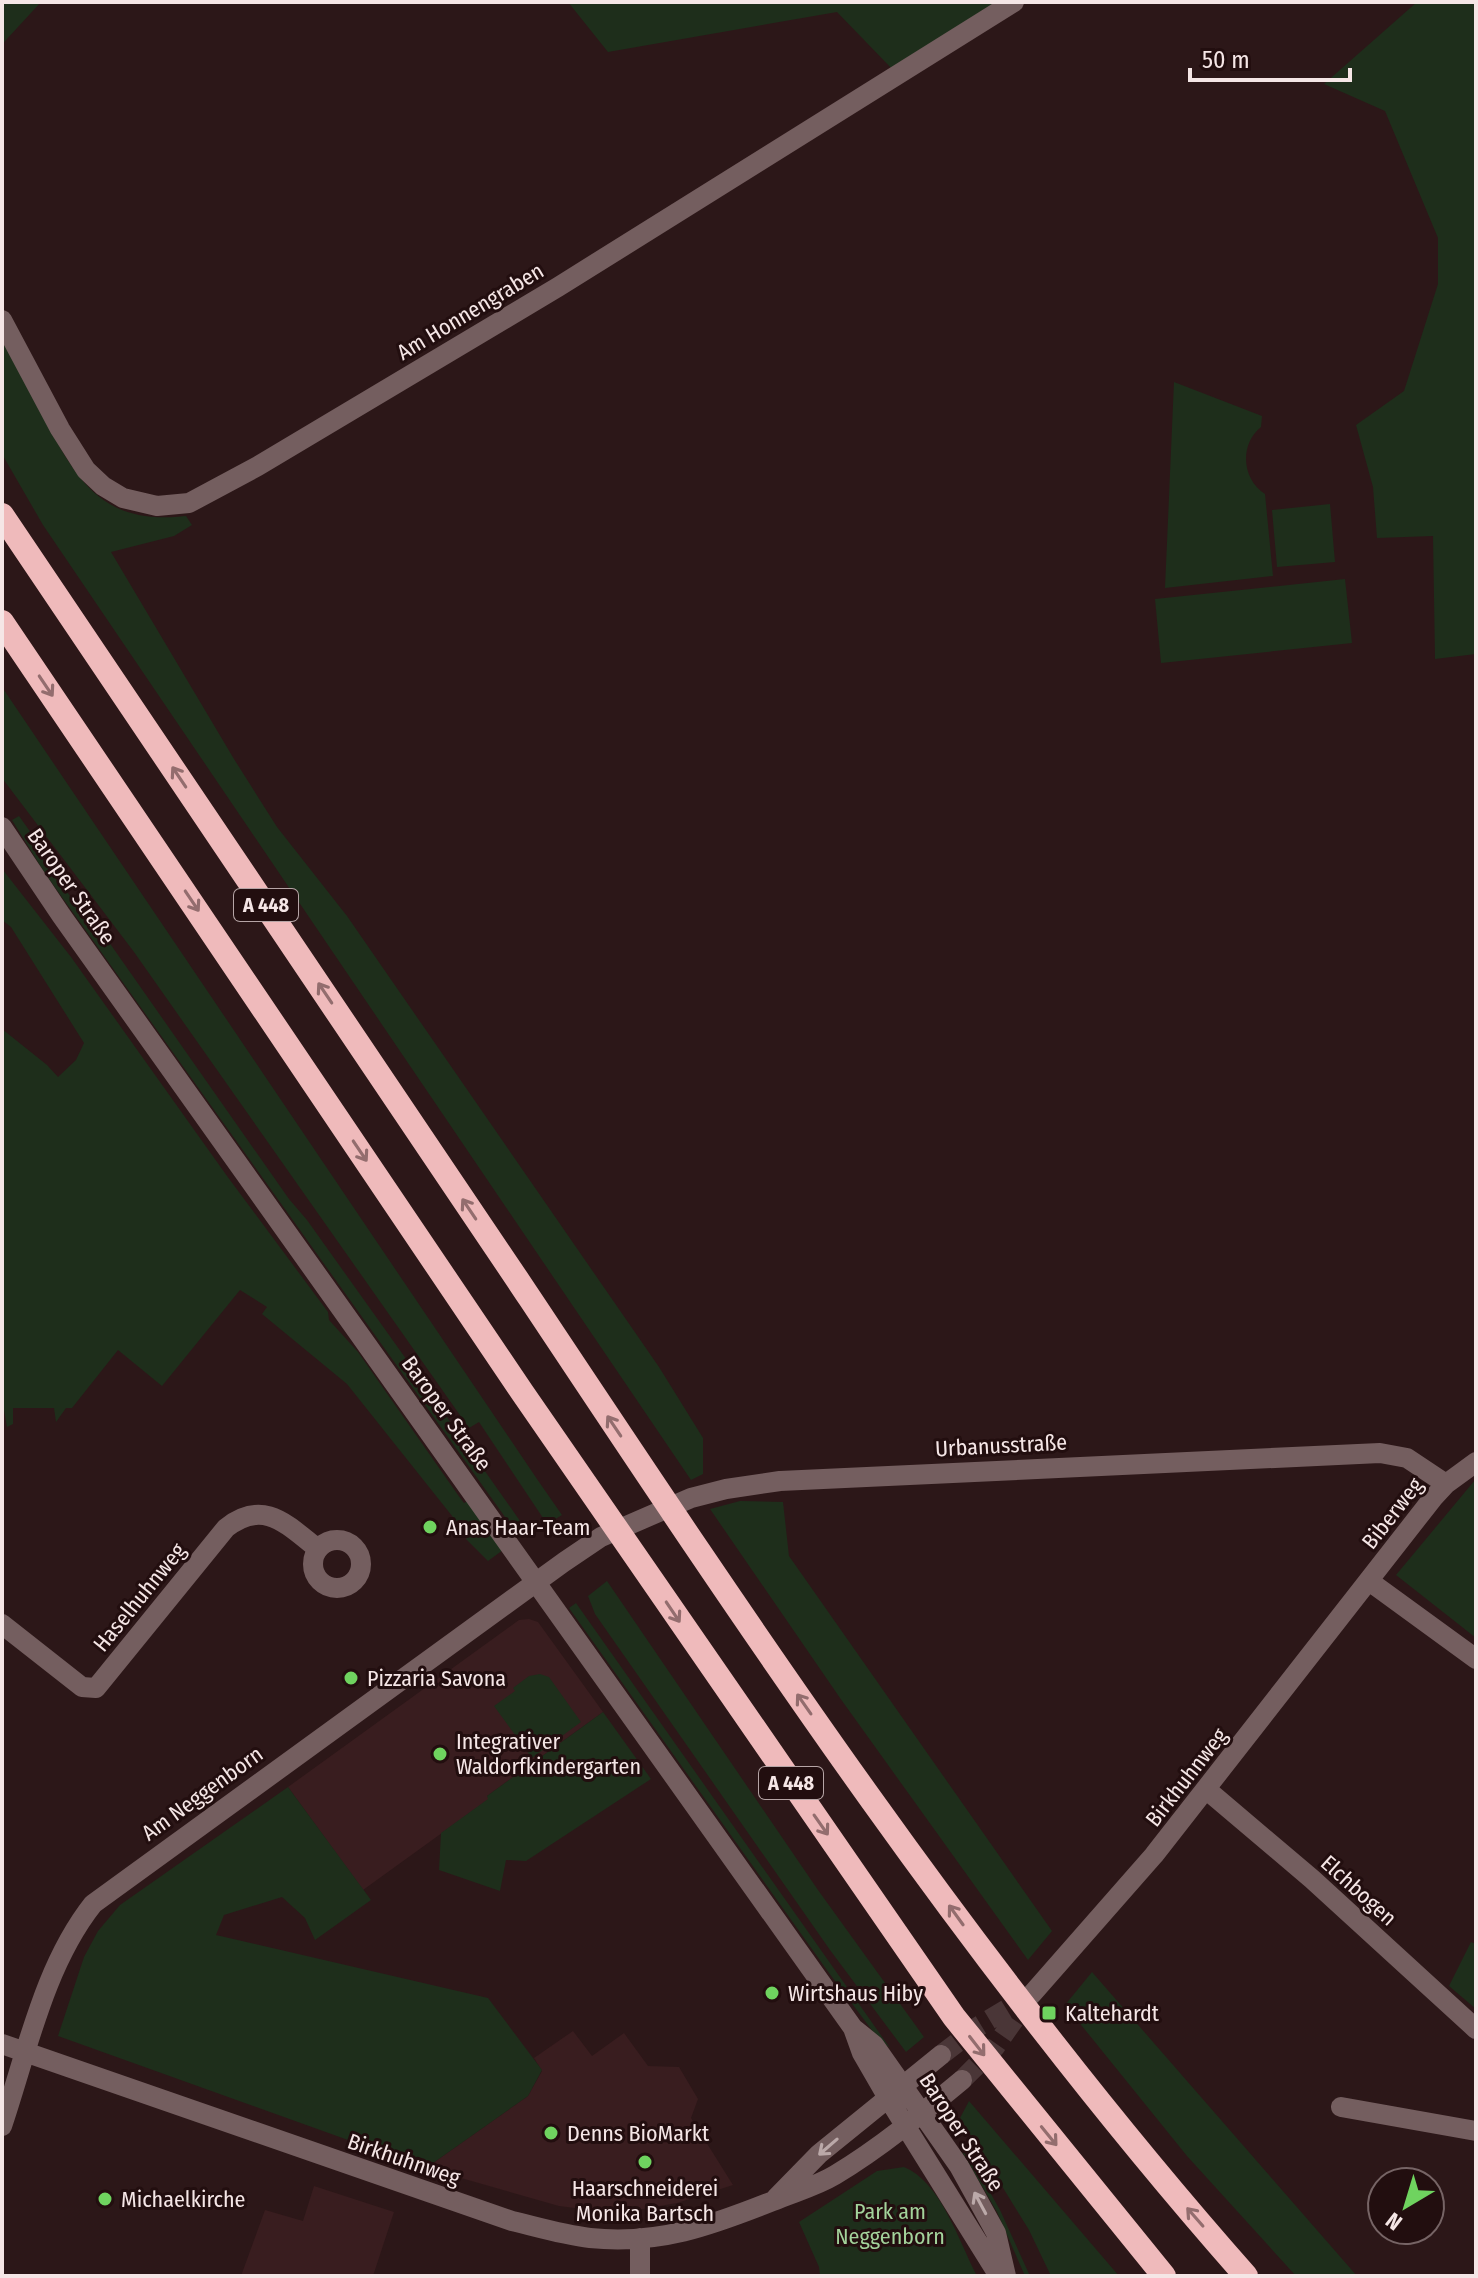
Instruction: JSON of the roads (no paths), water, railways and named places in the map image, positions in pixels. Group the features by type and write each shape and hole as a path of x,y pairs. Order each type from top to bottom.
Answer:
{"highway":[{"name":"A 448","path":"2,515 657,1491 823,1731 1002,1978 1170,2190 1246,2276"},
{"name":"A 448","path":"2,622 629,1547 954,2017 1164,2276"}],"street":[{"name":"Am Honnengraben","path":"2,320 60,429 86,470 103,486 123,498 157,506 189,503 258,466 558,287 1014,2"},
{"name":"Baroper Straße","path":"2,827 61,915 538,1581 853,2028 874,2045 896,2092 906,2127 999,2276"},
{"name":"Urbanusstraße","path":"538,1581 601,1537 632,1523 715,1492 780,1481 1380,1453 1407,1458 1446,1484"},
{"path":"1446,1484 1476,1462"},
{"name":"Biberweg","path":"1446,1484 1369,1581 1476,1659"},
{"name":"Haselhuhnweg","path":"2,1624 82,1687 96,1688 226,1528 236,1521 257,1514 278,1518 318,1549"},
{"name":"Am Neggenborn","path":"2,2126 57,1959 73,1928 93,1904 538,1581"},
{"name":"Birkhuhnweg","path":"1032,1994 1122,1894 1207,1790 1369,1581"},
{"name":"Elchbogen","path":"1207,1790 1312,1879 1476,2029"},
{"name":"Birkhuhnweg","path":"2,2044 512,2221 589,2238 640,2238 702,2228 813,2187 906,2127 962,2080"},
{"name":"Birkhuhnweg","path":"773,2200 819,2154 941,2055"},
{"name":"Baroper Straße","path":"896,2092 923,2112 959,2166 996,2233 1006,2276"},
{"path":"1341,2107 1476,2131"},
{"path":"640,2238 640,2276"}],"tunnel":[{"path":"962,2080 995,2047 1032,1994"},
{"path":"941,2055 979,2026 1025,1998"}],"place":[{"name":"Anas Haar-Team","path":"430,1527"},
{"name":"Pizzaria Savona","path":"351,1678"},
{"name":"Integrativer Waldorfkindergarten","path":"440,1754"},
{"name":"Wirtshaus Hiby","path":"772,1993"},
{"name":"Kaltehardt","path":"1049,2013"},
{"name":"Denns BioMarkt","path":"551,2133"},
{"name":"Haarschneiderei Monika Bartsch","path":"645,2162"},
{"name":"Michaelkirche","path":"105,2199"}],"park label":[{"name":"Park am Neggenborn","path":"890,2224"}]}
